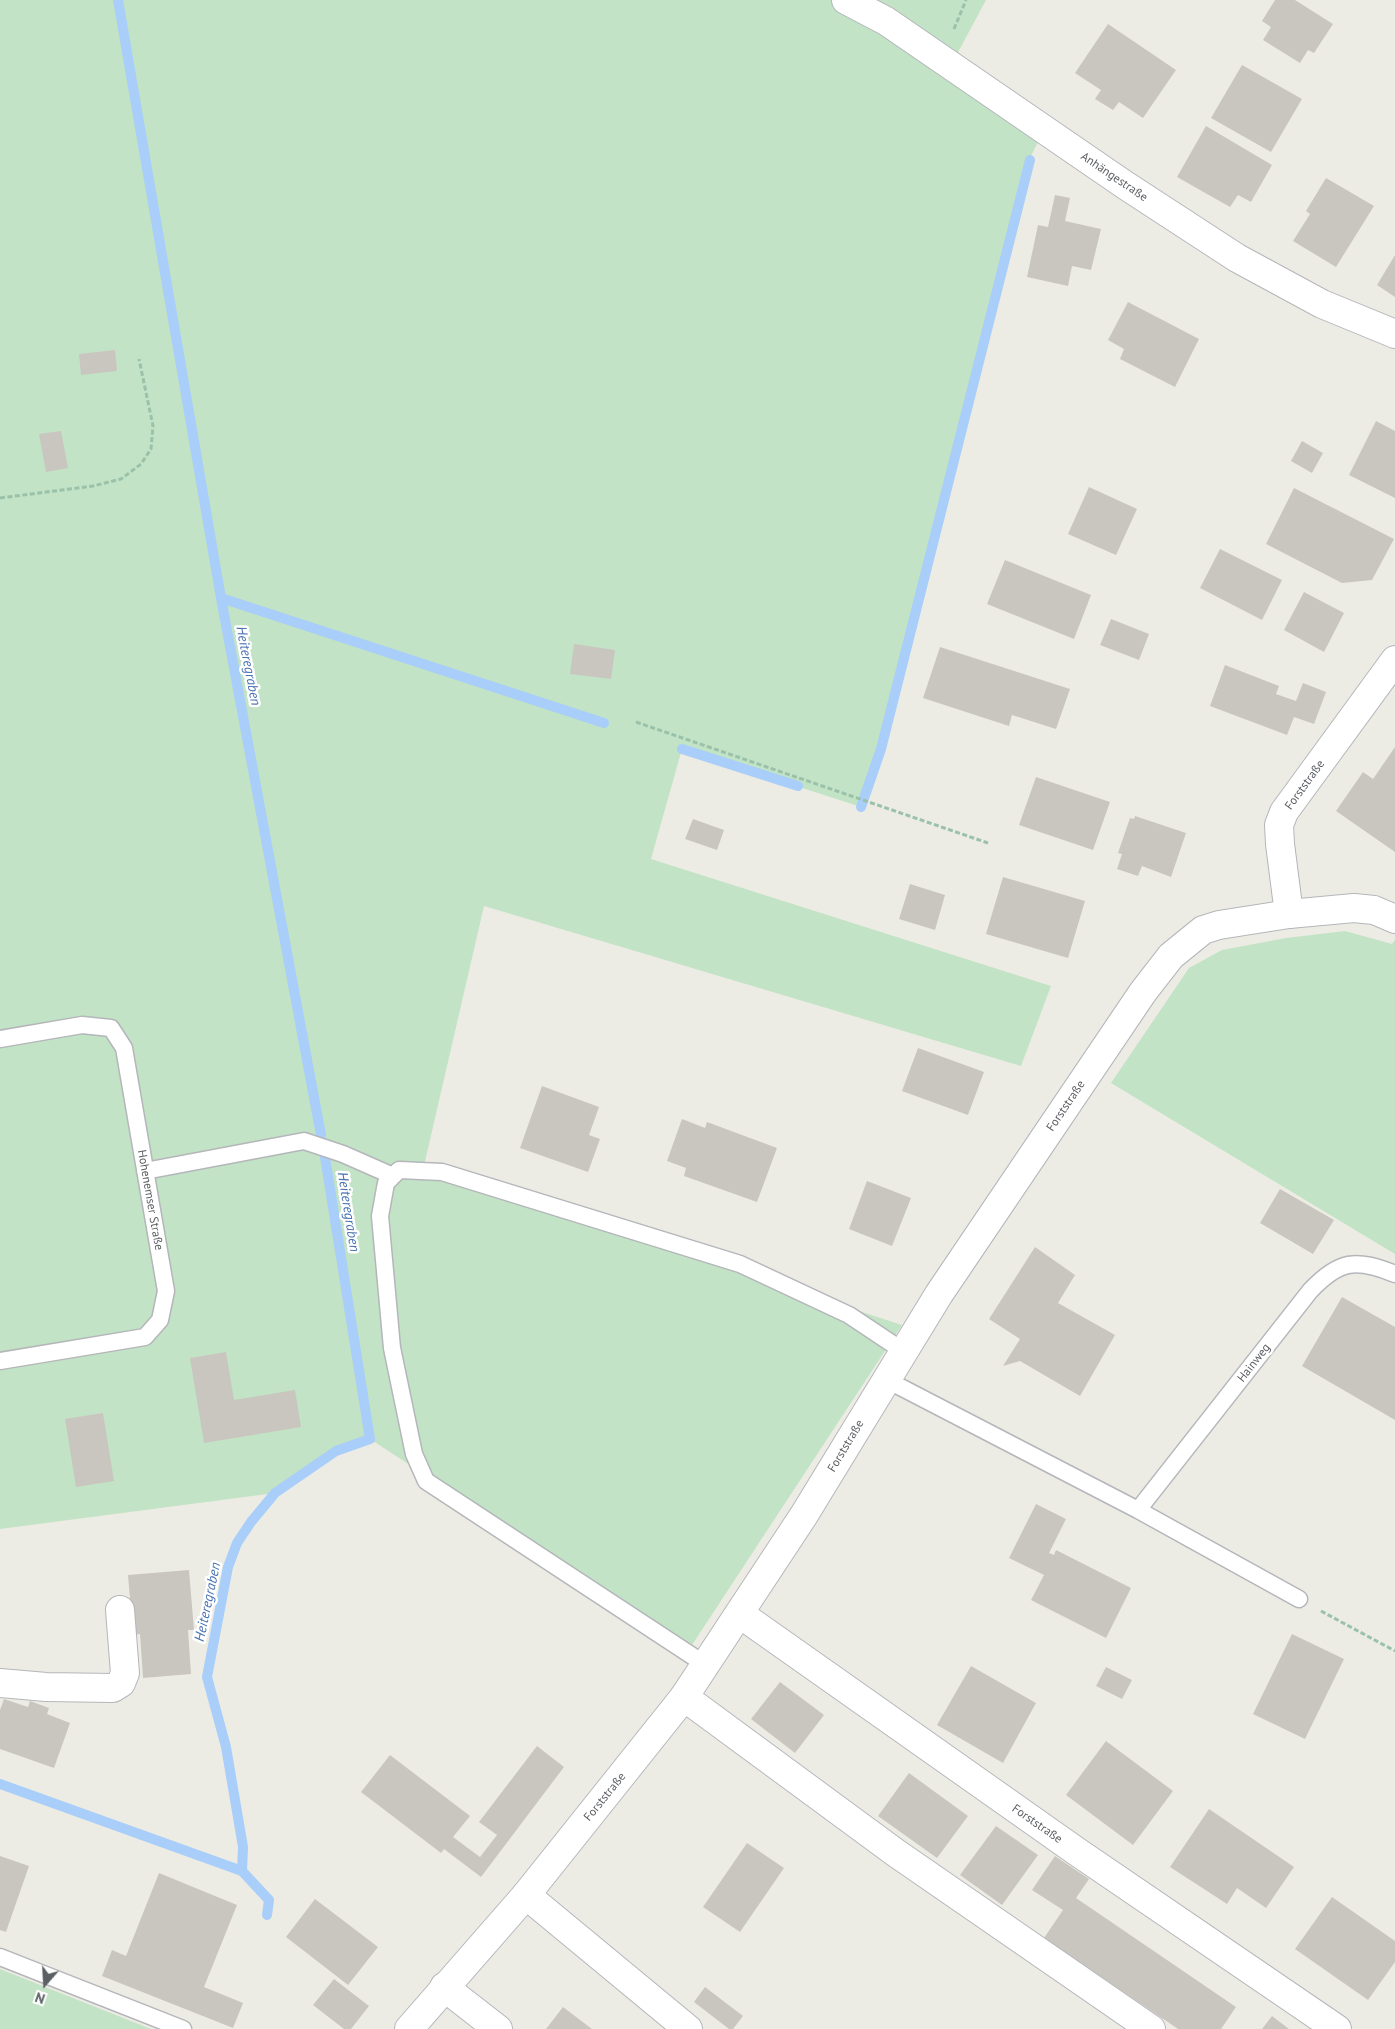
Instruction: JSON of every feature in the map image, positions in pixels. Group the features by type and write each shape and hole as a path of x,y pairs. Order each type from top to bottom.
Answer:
{"street":[{"name":"Anhängestraße","path":"846,0 902,31 1125,185 1237,258 1322,304 1395,334"},
{"name":"Forststraße","path":"408,2029 526,1895 684,1697 804,1515 885,1379 939,1294 1143,992 1171,956 1203,930 1219,925 1289,914 1279,825 1284,812 1395,660"},
{"path":"1289,914 1354,908 1374,910 1395,919"},
{"path":"0,1683 46,1687 113,1688 121,1683 125,1673 120,1610"},
{"name":"Forststraße","path":"740,1614 1076,1851 1337,2029"},
{"path":"684,1697 896,1853 1151,2029"},
{"path":"526,1895 688,2029"},
{"path":"444,1987 498,2029"}],"lane":[{"name":"Hohenemser Straße","path":"0,1040 82,1025 111,1028 124,1048 166,1291 160,1320 145,1337 0,1361"},
{"path":"146,1171 304,1140 394,1176"},
{"path":"706,1665 426,1480 414,1454 392,1348 380,1216 386,1183 399,1170 442,1172 740,1264 849,1315 903,1351"},
{"name":"Hainweg","path":"1138,1510 1310,1291 1325,1276 1344,1265 1365,1263 1395,1274"},
{"path":"885,1379 1138,1510 1299,1599"},
{"path":"0,1957 183,2029"}],"path":[{"path":"0,498 121,479 142,464 151,449 153,426 139,359"},
{"path":"636,722 988,843"},
{"path":"1299,1599 1395,1651"}],"green space":[{"path":"0,0 116,0 171,308 118,0 986,0 948,71 1039,140 1029,160 881,749 861,807 682,749 651,859 1051,986 1021,1066 484,906 423,1170 902,1325 690,1648 370,1439 336,1451 275,1493 0,1529"},
{"path":"1345,931 1392,944 1395,940 1395,1254 1111,1083 1189,968 1222,950 1286,938"},
{"path":"0,1969 151,2029 0,2029"}],"building":[{"path":"1275,0 1295,0 1333,24 1314,53 1308,50 1300,63 1263,40 1271,27 1262,21"},
{"path":"1108,24 1176,70 1143,118 1119,102 1113,110 1095,99 1101,90 1075,73"},
{"path":"1242,65 1302,99 1271,152 1211,118"},
{"path":"1206,126 1272,165 1251,202 1238,195 1230,207 1177,177"},
{"path":"1326,178 1374,206 1336,267 1293,241 1310,214 1306,211"},
{"path":"1055,195 1070,198 1065,221 1101,229 1091,270 1072,266 1068,286 1027,277 1038,225 1048,227"},
{"path":"1395,255 1395,297 1377,285"},
{"path":"1128,302 1199,339 1175,387 1120,359 1124,349 1108,340"},
{"path":"115,350 117,371 81,375 79,354"},
{"path":"1376,421 1395,431 1395,498 1349,475"},
{"path":"61,431 68,468 46,472 39,434"},
{"path":"1302,441 1323,453 1312,473 1291,461"},
{"path":"1089,487 1137,509 1116,555 1068,534"},
{"path":"1294,488 1394,539 1372,580 1342,583 1266,544"},
{"path":"1220,549 1282,580 1262,620 1200,588"},
{"path":"1005,560 1091,595 1074,639 987,604"},
{"path":"1304,592 1344,613 1324,652 1284,630"},
{"path":"1111,619 1149,634 1139,660 1100,645"},
{"path":"574,644 615,650 611,679 570,674"},
{"path":"940,647 1070,689 1056,729 1012,715 1009,726 923,698"},
{"path":"1225,665 1279,686 1276,694 1296,701 1303,683 1326,692 1314,724 1294,717 1287,735 1210,706"},
{"path":"1395,747 1395,852 1336,811 1363,772 1373,779"},
{"path":"1036,777 1110,802 1093,850 1019,825"},
{"path":"1135,816 1186,833 1171,877 1142,866 1138,876 1117,869 1122,854 1118,853 1130,818 1134,819"},
{"path":"693,819 724,830 717,850 685,839"},
{"path":"1003,877 1085,901 1068,958 986,934"},
{"path":"910,884 945,895 935,930 899,919"},
{"path":"918,1048 984,1072 968,1115 902,1091"},
{"path":"542,1086 599,1107 589,1135 600,1139 588,1172 520,1148"},
{"path":"682,1119 705,1128 707,1122 777,1148 757,1202 684,1176 686,1168 667,1161"},
{"path":"867,1181 911,1198 892,1246 849,1229"},
{"path":"1280,1189 1334,1220 1313,1254 1260,1223"},
{"path":"1035,1247 1075,1275 1058,1303 1115,1335 1080,1396 1020,1361 1003,1366 1020,1339 989,1319"},
{"path":"1342,1297 1395,1327 1395,1420 1302,1366"},
{"path":"226,1352 234,1400 295,1390 301,1427 204,1443 190,1358"},
{"path":"103,1413 114,1481 76,1487 65,1419"},
{"path":"1036,1504 1066,1519 1049,1553 1054,1555 1056,1550 1131,1588 1106,1638 1031,1600 1044,1575 1009,1558"},
{"path":"189,1570 194,1630 188,1630 191,1674 143,1678 140,1634 133,1635 128,1575"},
{"path":"1292,1634 1344,1659 1305,1739 1253,1714"},
{"path":"971,1666 1036,1703 1003,1763 937,1725"},
{"path":"1106,1667 1132,1680 1122,1699 1096,1686"},
{"path":"780,1682 824,1715 795,1753 751,1719"},
{"path":"4,1699 28,1707 30,1701 49,1708 47,1714 70,1723 54,1768 0,1749 0,1710"},
{"path":"1106,1741 1173,1791 1133,1845 1066,1795"},
{"path":"537,1746 564,1767 481,1877 444,1849 441,1853 361,1792 390,1755 470,1816 453,1837 480,1857 497,1835 479,1822"},
{"path":"909,1773 968,1816 937,1858 878,1816"},
{"path":"1209,1809 1294,1867 1266,1908 1237,1888 1227,1904 1170,1867"},
{"path":"996,1826 1038,1855 1002,1905 960,1875"},
{"path":"747,1843 784,1868 740,1932 703,1907"},
{"path":"0,1856 29,1866 6,1932 0,1930"},
{"path":"1055,1856 1089,1879 1076,1898 1236,2007 1221,2029 1178,2029 1044,1938 1063,1910 1032,1890"},
{"path":"159,1873 237,1905 204,1987 243,2003 233,2028 102,1976 112,1950 126,1956"},
{"path":"1332,1897 1395,1941 1395,1962 1368,2000 1295,1949"},
{"path":"315,1899 378,1947 348,1985 286,1937"},
{"path":"334,1979 369,2006 351,2029 344,2029 313,2005"},
{"path":"705,1987 743,2016 733,2029 729,2029 694,2002"},
{"path":"563,2007 592,2029 546,2029"},
{"path":"1272,2016 1289,2029 1262,2029"}],"waterway":[{"path":"118,0 221,598"},
{"path":"861,807 881,749 1030,160"},
{"name":"Heiteregraben","path":"321,1135 221,598 604,723"},
{"path":"682,749 798,786"},
{"name":"Heiteregraben","path":"0,1784 242,1871 243,1847 226,1747 207,1677 228,1567 237,1543 251,1522 275,1493 336,1451 370,1439 324,1151"},
{"path":"242,1871 269,1900 267,1915"}]}
